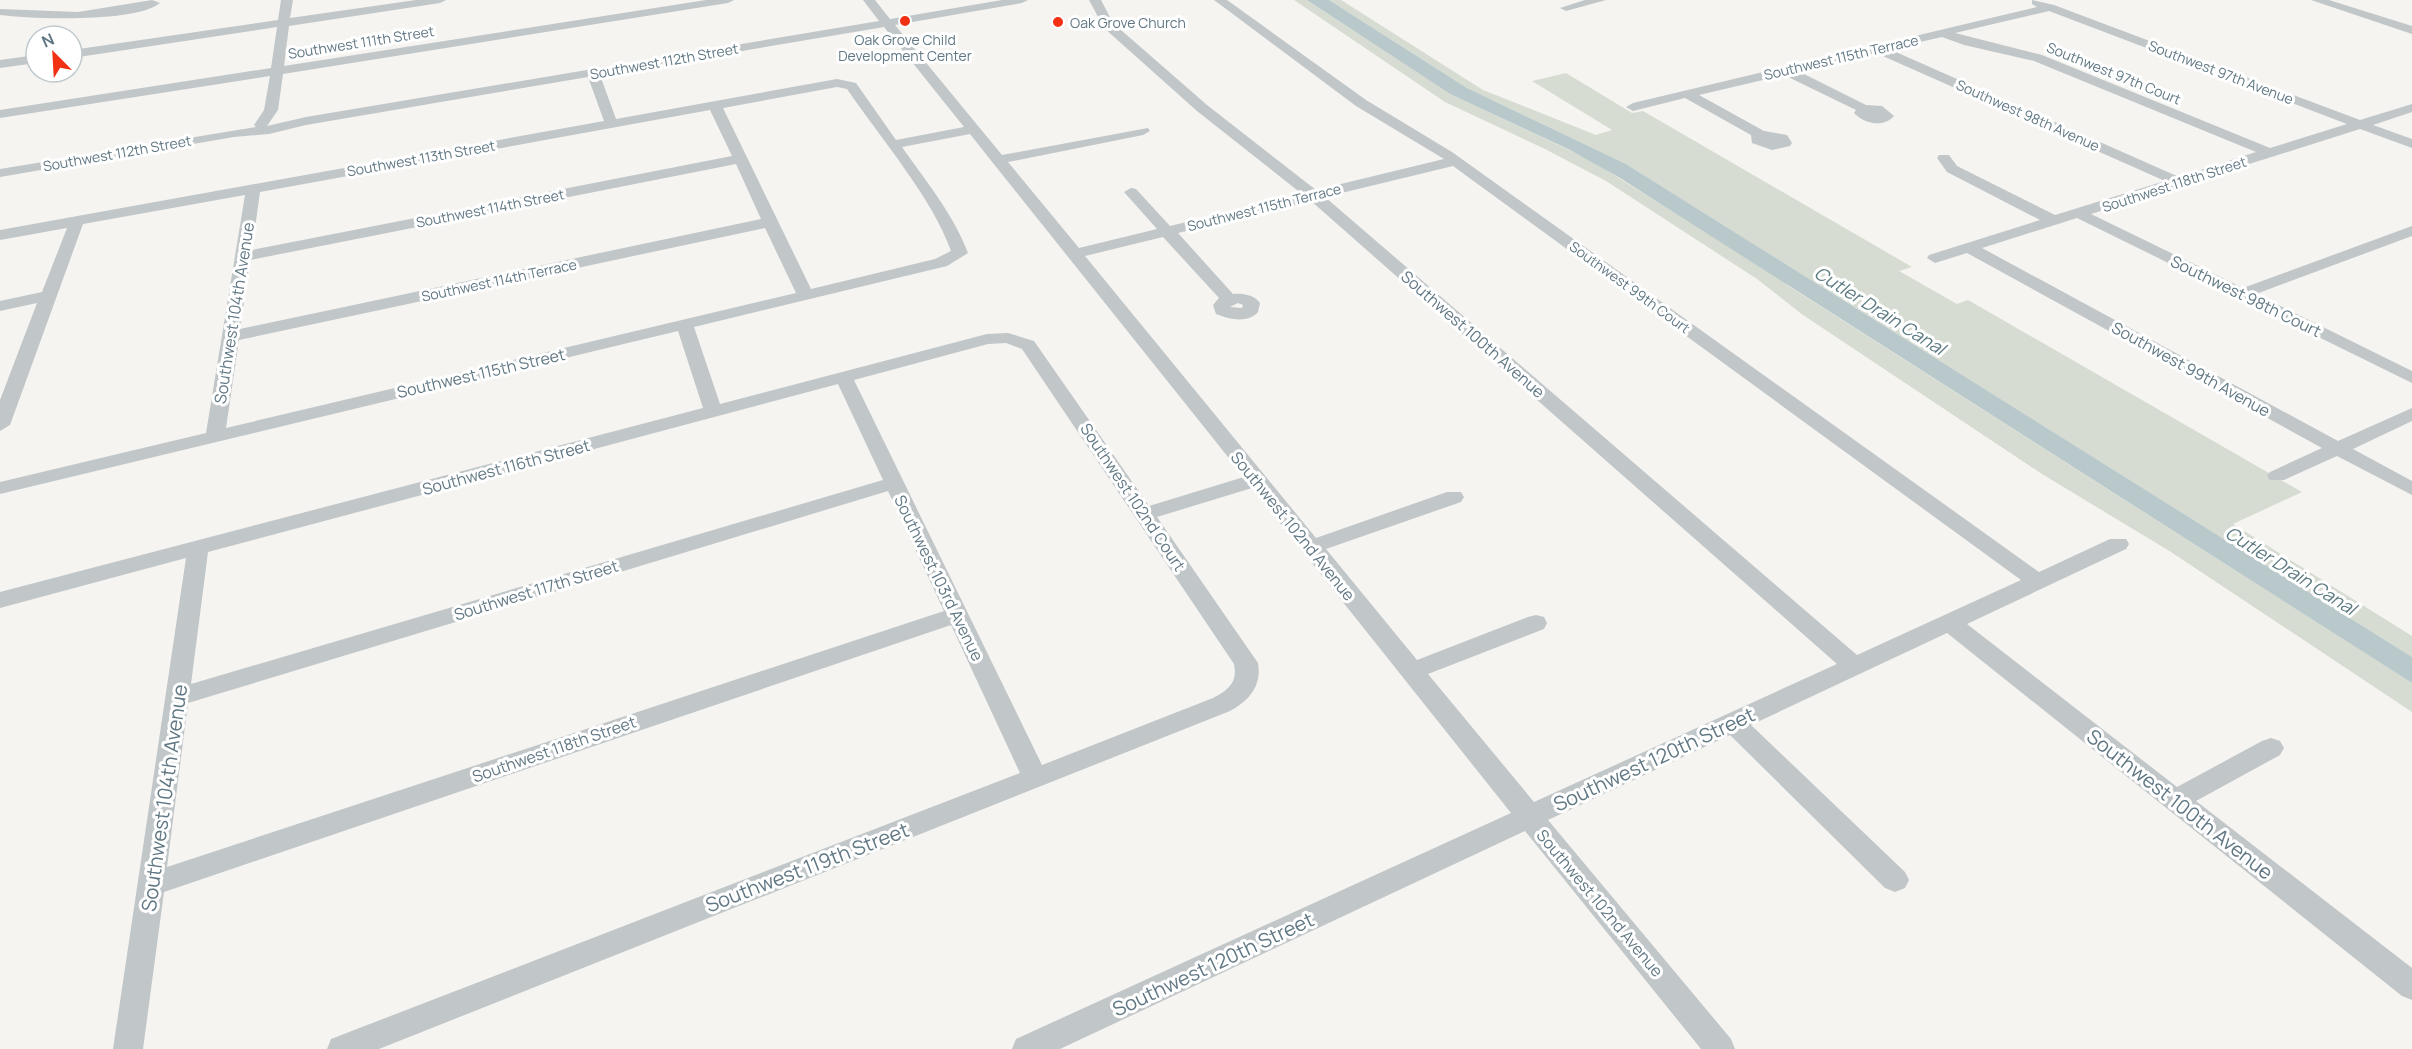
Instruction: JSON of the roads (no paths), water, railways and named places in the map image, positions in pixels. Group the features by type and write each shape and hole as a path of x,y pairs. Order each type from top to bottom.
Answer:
{"street":[{"path":"269,124 287,0"},
{"path":"84,52 440,0"},
{"name":"Southwest 111th Street","path":"0,114 728,0"},
{"name":"Southwest 102nd Avenue","path":"869,0 1412,671 1712,1047"},
{"name":"Southwest 112th Street","path":"0,173 234,133 269,124 306,121 1022,0"},
{"name":"Southwest 100th Avenue","path":"1095,0 1106,22 1135,49 1231,133 1313,195 1855,666"},
{"name":"Southwest 99th Court","path":"1220,0 1361,103 1455,161 2037,581"},
{"path":"1566,8 1600,0"},
{"name":"Southwest 97th Avenue","path":"2030,0 2412,144"},
{"path":"2317,0 2412,30"},
{"path":"0,12 28,16 92,15 154,3"},
{"name":"Southwest 115th Terrace","path":"1633,107 2050,8"},
{"path":"0,26 28,16"},
{"name":"Southwest 97th Court","path":"1943,33 1968,42 2042,59 2270,153"},
{"name":"Southwest 98th Avenue","path":"1878,49 2178,182"},
{"path":"0,64 24,61"},
{"path":"1787,70 1864,109"},
{"path":"593,73 611,123"},
{"name":"Southwest 113th Street","path":"0,235 829,84 851,86 892,145"},
{"path":"1687,94 1761,135"},
{"path":"714,104 806,296"},
{"name":"Southwest 118th Street","path":"1935,258 2056,222 2412,108"},
{"path":"892,145 974,129"},
{"path":"998,160 1143,130"},
{"name":"Southwest 115th Street","path":"0,488 946,261 960,253 955,238 892,145"},
{"path":"1944,158 1952,169 2056,222"},
{"name":"Southwest 114th Street","path":"242,257 739,159"},
{"name":"Southwest 115th Terrace","path":"1074,254 1455,161"},
{"name":"Southwest 104th Avenue","path":"215,437 253,189"},
{"path":"1131,192 1229,298"},
{"name":"Southwest 98th Court","path":"2080,214 2412,378"},
{"path":"0,425 7,387 48,296 76,221"},
{"name":"Southwest 114th Terrace","path":"229,337 770,222"},
{"path":"2242,294 2412,231"},
{"name":"Southwest 99th Avenue","path":"1970,248 2412,489"},
{"path":"0,306 48,296"},
{"path":"685,325 714,413"},
{"name":"Southwest 116th Street","path":"0,600 987,339 1013,339"},
{"name":"Southwest 102nd Court","path":"1013,339 1028,345 1246,663"},
{"name":"Southwest 103rd Avenue","path":"844,378 1035,777"},
{"path":"2277,476 2412,414"},
{"path":"1144,514 1257,480"},
{"name":"Southwest 117th Street","path":"178,697 894,483"},
{"path":"1311,547 1454,497"},
{"name":"Southwest 120th Street","path":"1027,1049 2118,544"},
{"name":"Southwest 104th Avenue","path":"128,1049 198,548"},
{"name":"Southwest 118th Street","path":"152,884 957,615"},
{"name":"Southwest 100th Avenue","path":"1949,622 2412,986"},
{"path":"1412,671 1536,623"},
{"name":"Southwest 119th Street","path":"342,1049 1230,700 1246,686 1246,663"},
{"path":"1733,722 1895,880"},
{"path":"2176,800 2271,748"}],"place":[{"name":"Oak Grove Child Development Center","path":"905,21"},
{"name":"Oak Grove Church","path":"1058,22"}],"water label":[{"name":"Cutler Drain Canal","path":"1880,310"},
{"name":"Cutler Drain Canal","path":"2291,570"}]}
